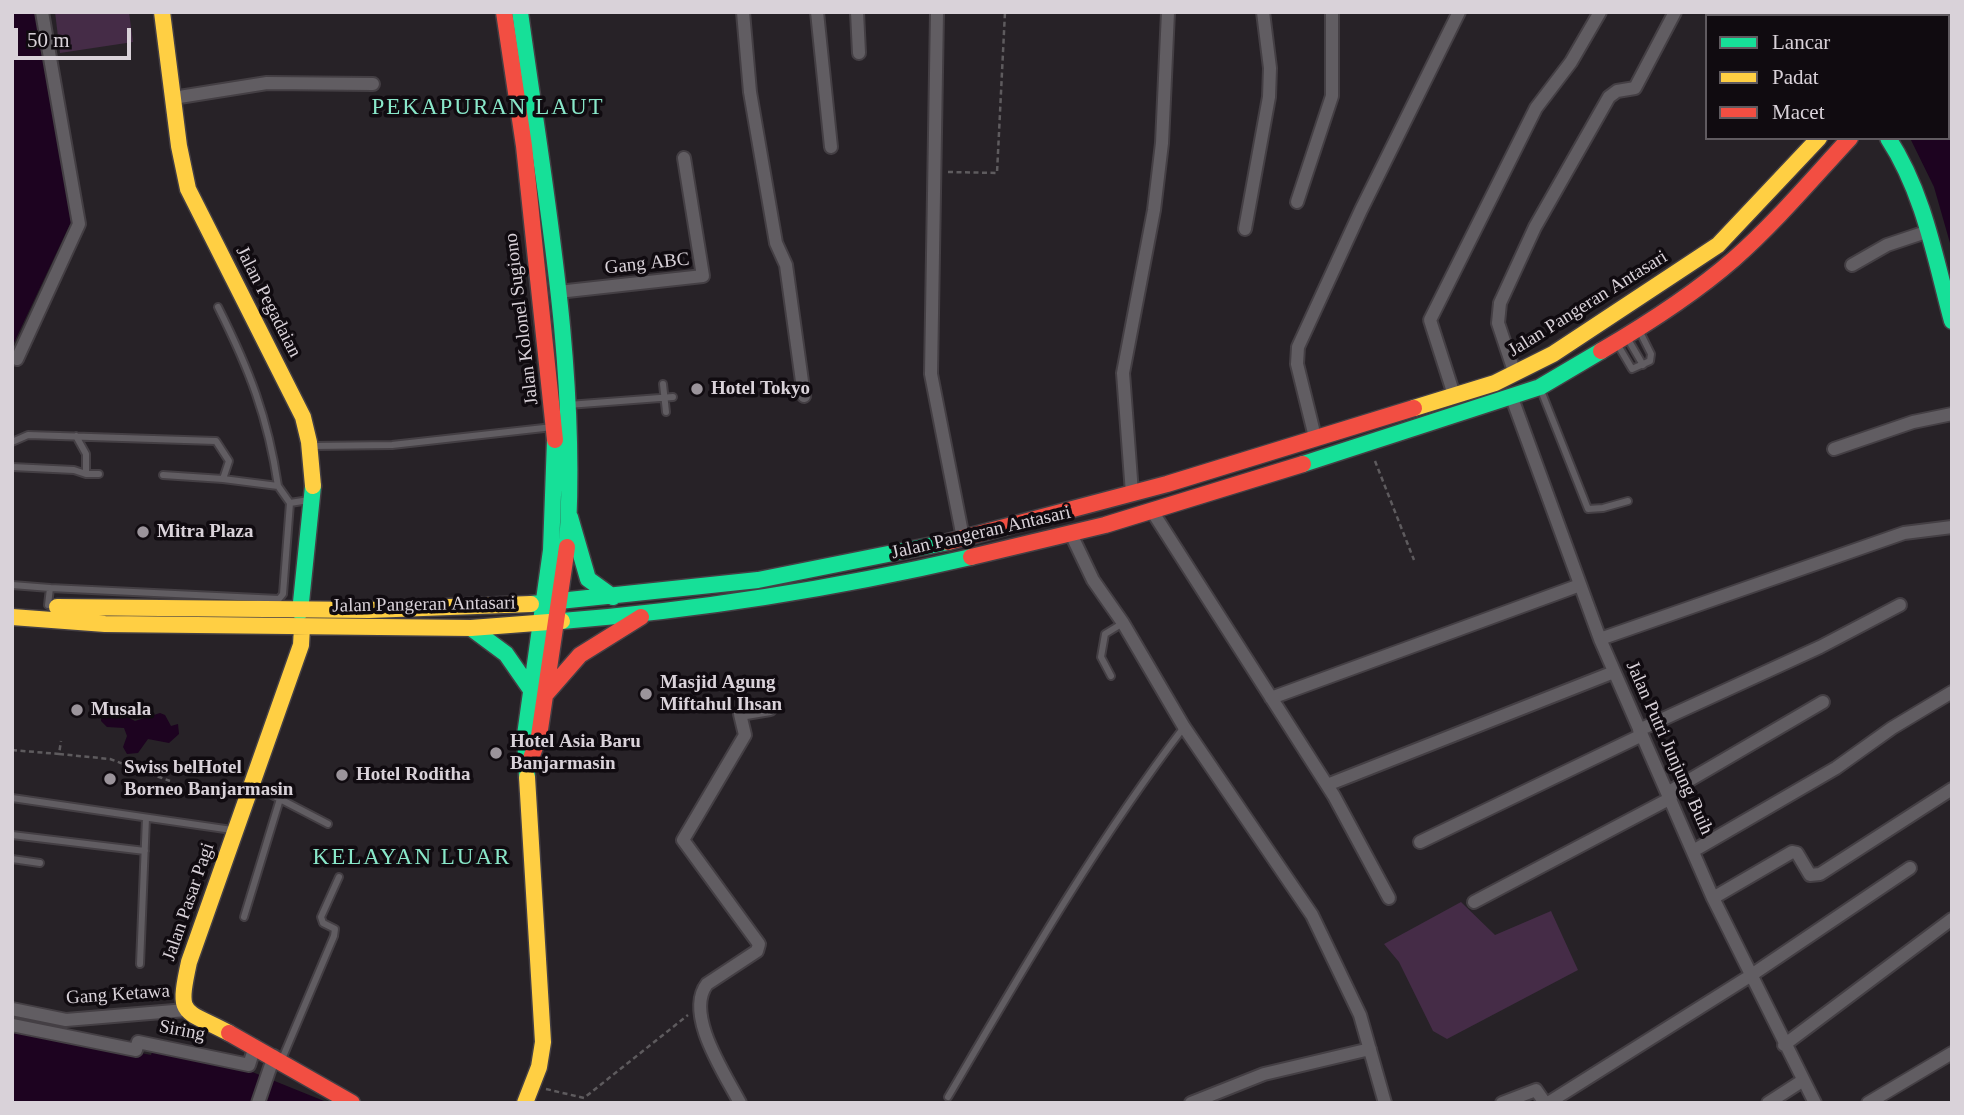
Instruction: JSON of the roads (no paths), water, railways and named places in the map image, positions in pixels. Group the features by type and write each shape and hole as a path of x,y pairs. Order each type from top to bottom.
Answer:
{"main road":[{"name":"Jalan Pegadaian","path":"162,12 188,190 303,417 312,446 314,499 301,620"},
{"name":"Jalan Kolonel Sugiono","path":"504,12 528,115 551,235 568,405 570,517 552,604 539,692 526,735 542,1042 533,1086 525,1103"},
{"name":"Jalan Kolonel Sugiono","path":"520,12 533,239 555,426 552,604"},
{"name":"Jalan Pangeran Antasari","path":"12,617 56,612 271,605 301,620 552,604 759,580 963,538 1132,493 1515,374 1553,354 1669,280 1733,232 1817,140"},
{"name":"Jalan Pangeran Antasari","path":"12,603 56,612 471,628 646,614 889,576 1071,534 1369,445 1540,387 1627,336 1703,284 1774,221 1848,140"},
{"path":"1889,140 1899,155 1926,232 1952,321"},
{"path":"533,239 551,235"},
{"path":"1690,265 1703,284"},
{"path":"1669,280 1682,298"},
{"path":"1213,468 1220,491"},
{"path":"570,517 588,579 613,597"},
{"path":"471,628 489,637 504,651 539,692 580,655 646,614"},
{"name":"Jalan Pasar Pagi","path":"186,1010 181,1000 189,962 302,645 301,620"},
{"path":"186,1010 255,1046 352,1103"}],"street":[{"path":"17,359 79,223 42,12"},
{"path":"743,12 750,92 776,243 786,265 804,396"},
{"path":"817,12 831,148"},
{"path":"857,12 859,53"},
{"path":"937,12 932,382 963,538"},
{"path":"1132,493 1123,373 1154,210 1162,142 1168,12"},
{"path":"1245,229 1269,97 1270,68 1263,12"},
{"path":"1297,202 1332,96 1332,12"},
{"path":"1315,437 1297,364 1298,347 1361,210 1459,12"},
{"path":"1454,395 1430,320 1536,108 1571,62 1600,12"},
{"path":"1515,374 1498,323 1500,303 1535,227 1609,97 1617,92 1635,88 1675,12"},
{"path":"173,98 267,83 373,85"},
{"name":"Gang ABC","path":"558,292 703,276 684,158"},
{"path":"1852,265 1887,245 1926,232"},
{"name":"Jalan Putri Junjung Buih","path":"1512,398 1614,672 1713,898 1815,1103"},
{"path":"1834,449 1902,426 1952,414"},
{"path":"1152,511 1327,785 1371,860 1389,898"},
{"path":"1600,639 1904,533 1952,527"},
{"path":"1071,534 1093,580 1123,623 1184,727 1312,915 1360,1014 1385,1103"},
{"path":"1271,698 1580,585"},
{"path":"1420,842 1820,647 1900,605"},
{"path":"1327,785 1614,672"},
{"path":"1693,851 1836,768 1892,728 1952,692"},
{"path":"1474,902 1670,795 1823,702"},
{"path":"740,1103 702,1028 701,991 759,948 684,838 745,735 740,714 770,709"},
{"path":"1713,898 1792,852 1797,853 1810,875 1820,874 1952,789"},
{"path":"1502,1103 1536,1090 1547,1103 1751,976 1910,867"},
{"path":"1784,1045 1952,919"},
{"name":"Gang Ketawa","path":"12,1009 66,1020 186,1010"},
{"name":"Siring","path":"12,1025 136,1050 138,1042 249,1065 255,1046"},
{"path":"1191,1103 1264,1074 1370,1049"},
{"path":"1868,1103 1952,1053"},
{"path":"258,1103 276,1060"},
{"path":"1768,1103 1802,1081"}],"lane":[{"path":"12,585 271,605 284,594 290,503 278,486 271,434 244,359 218,307"},
{"path":"1627,336 1652,356 1650,362 1630,368 1627,336"},
{"path":"1627,336 1643,365"},
{"path":"663,384 666,412"},
{"path":"1540,387 1588,509 1603,508 1628,500"},
{"path":"568,405 673,397"},
{"path":"312,446 392,445 555,426"},
{"path":"12,442 28,435 216,441 229,461 223,480"},
{"path":"76,436 86,454 86,474"},
{"path":"12,467 99,474"},
{"path":"163,475 278,486"},
{"path":"290,503 314,499"},
{"path":"50,589 56,612"},
{"path":"1111,676 1101,651 1105,634 1123,623"},
{"path":"948,1097 1047,928 1155,765 1184,727"},
{"path":"253,785 328,824"},
{"path":"12,798 236,831"},
{"path":"244,917 280,799"},
{"path":"140,964 146,818"},
{"path":"12,835 145,851"},
{"path":"12,859 40,863"},
{"path":"276,1060 334,936 335,929 323,923 321,916 339,877"}],"place":[{"name":"Hotel Tokyo","path":"697,389"},
{"name":"Mitra Plaza","path":"143,532"},
{"name":"Masjid Agung Miftahul Ihsan","path":"646,694"},
{"name":"Musala","path":"77,710"},
{"name":"Hotel Asia Baru Banjarmasin","path":"496,753"},
{"name":"Hotel Roditha","path":"342,775"},
{"name":"Swiss belHotel Borneo Banjarmasin","path":"110,779"}],"district":[{"name":"PEKAPURAN LAUT","path":"488,108"},
{"name":"KELAYAN LUAR","path":"412,858"}]}
